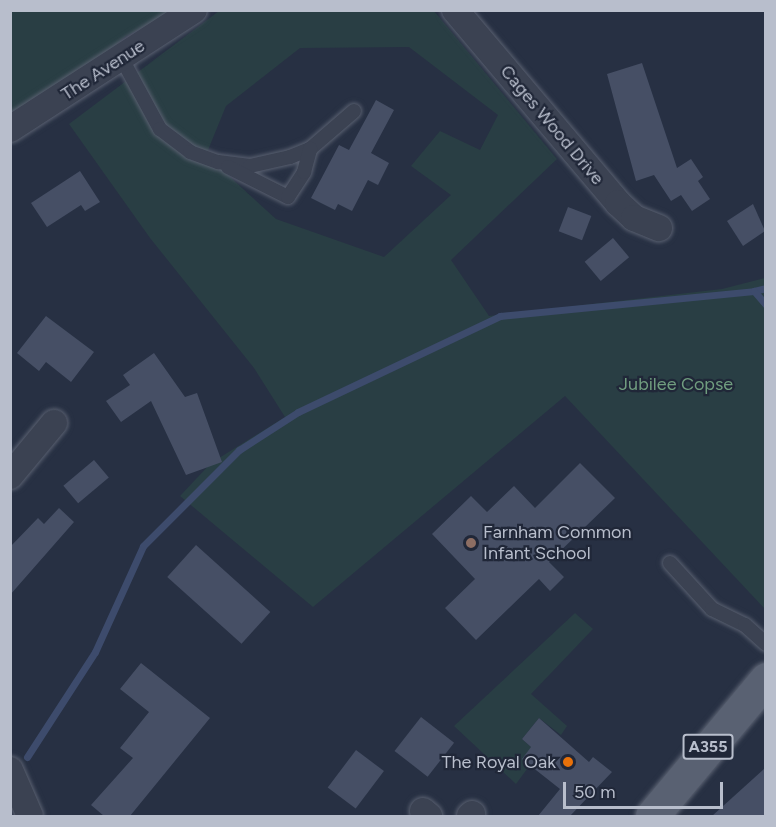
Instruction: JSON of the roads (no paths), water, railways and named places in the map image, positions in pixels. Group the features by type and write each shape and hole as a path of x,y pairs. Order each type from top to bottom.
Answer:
{"main road":[{"name":"A355","path":"652,816 765,679"}],"street":[{"name":"The Avenue","path":"10,129 122,59 194,10"},
{"name":"Cages Wood Drive","path":"455,10 618,203 634,218 658,228"},
{"path":"10,476 54,423"},
{"path":"10,770 30,816"}],"lane":[{"path":"122,59 160,129 190,152 218,162 288,197 304,172 310,149"},
{"path":"218,162 250,166 310,149 354,111"},
{"path":"670,563 712,609 745,625 765,644"}],"waterway":[{"path":"754,291 766,288"},
{"path":"27,757 95,652 143,546 239,450 298,412 500,316 754,291 766,305"}],"place":[{"name":"Farnham Common Infant School","path":"471,543"},
{"name":"The Royal Oak","path":"568,762"}],"park label":[{"name":"Jubilee Copse","path":"676,384"}]}
